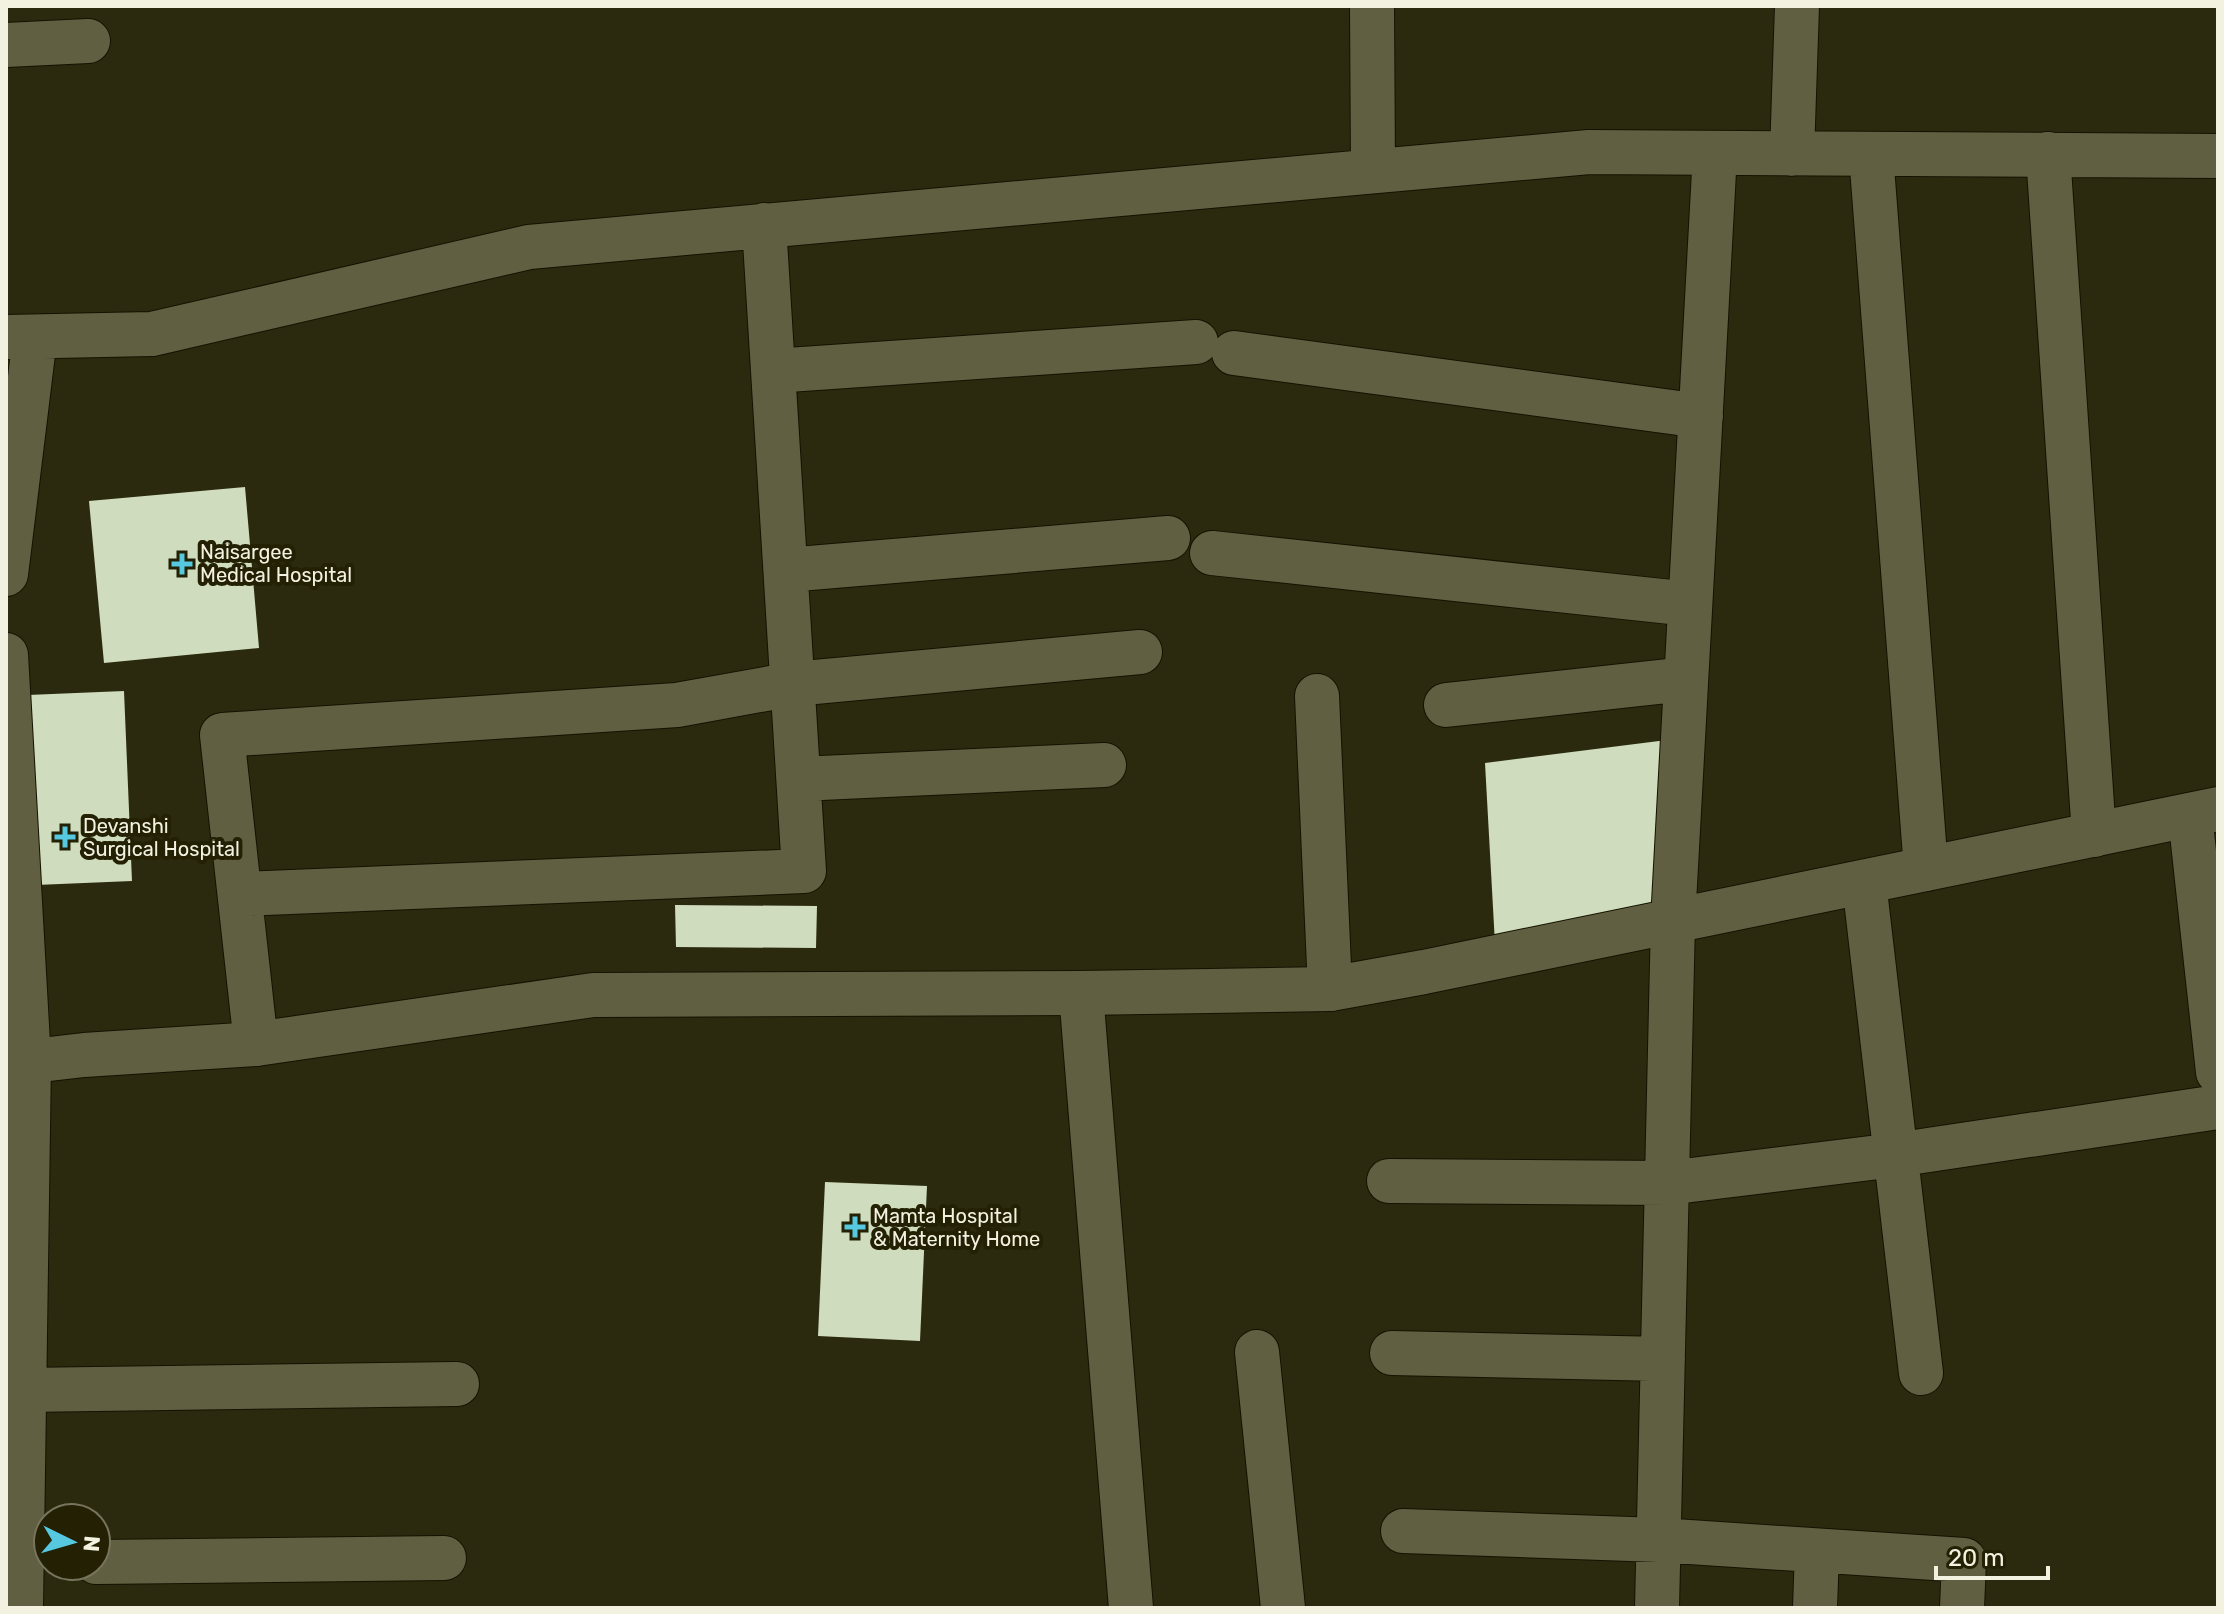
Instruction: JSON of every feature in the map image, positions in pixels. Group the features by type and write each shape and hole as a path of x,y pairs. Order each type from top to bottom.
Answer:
{"street":[{"path":"1372,6 1373,171"},
{"path":"1792,154 1797,6"},
{"path":"6,45 88,41"},
{"path":"6,574 20,337 152,334 529,247 1589,152 2218,156"},
{"path":"1657,1608 1673,921 1715,153"},
{"path":"1871,154 1926,869"},
{"path":"2048,154 2094,835"},
{"path":"240,894 804,871 764,225"},
{"path":"773,371 1215,347 1701,416"},
{"path":"786,570 1168,538"},
{"path":"1212,553 1690,604"},
{"path":"256,1044 222,735 677,705 793,684 1140,652"},
{"path":"6,655 17,1063 16,1338 24,1390 32,1516"},
{"path":"1446,705 1686,679"},
{"path":"1317,696 1330,989"},
{"path":"799,779 1104,765"},
{"path":"17,1063 84,1055 256,1044 593,995 1330,989 2204,812 2218,1072"},
{"path":"1864,882 1921,1373"},
{"path":"1081,993 1131,1608"},
{"path":"1389,1181 1667,1183 1895,1155 2218,1107"},
{"path":"1257,1352 1283,1608"},
{"path":"1392,1353 1663,1359"},
{"path":"24,1390 457,1384"},
{"path":"1403,1531 1659,1540 1964,1560 1962,1608"},
{"path":"1815,1608 1817,1551"},
{"path":"112,1562 444,1558"},
{"path":"21,1608 32,1573"}],"building":[{"path":"245,487 259,648 104,663 89,501"},
{"path":"124,691 132,881 36,885 28,695"},
{"path":"1667,740 1665,909 1495,944 1485,763"},
{"path":"675,905 817,906 816,948 676,947"},
{"path":"825,1182 927,1186 920,1341 818,1336"}],"place":[{"name":"Naisargee Medical Hospital","path":"182,564"},
{"name":"Devanshi Surgical Hospital","path":"65,837"},
{"name":"Mamta Hospital & Maternity Home","path":"855,1227"}]}
